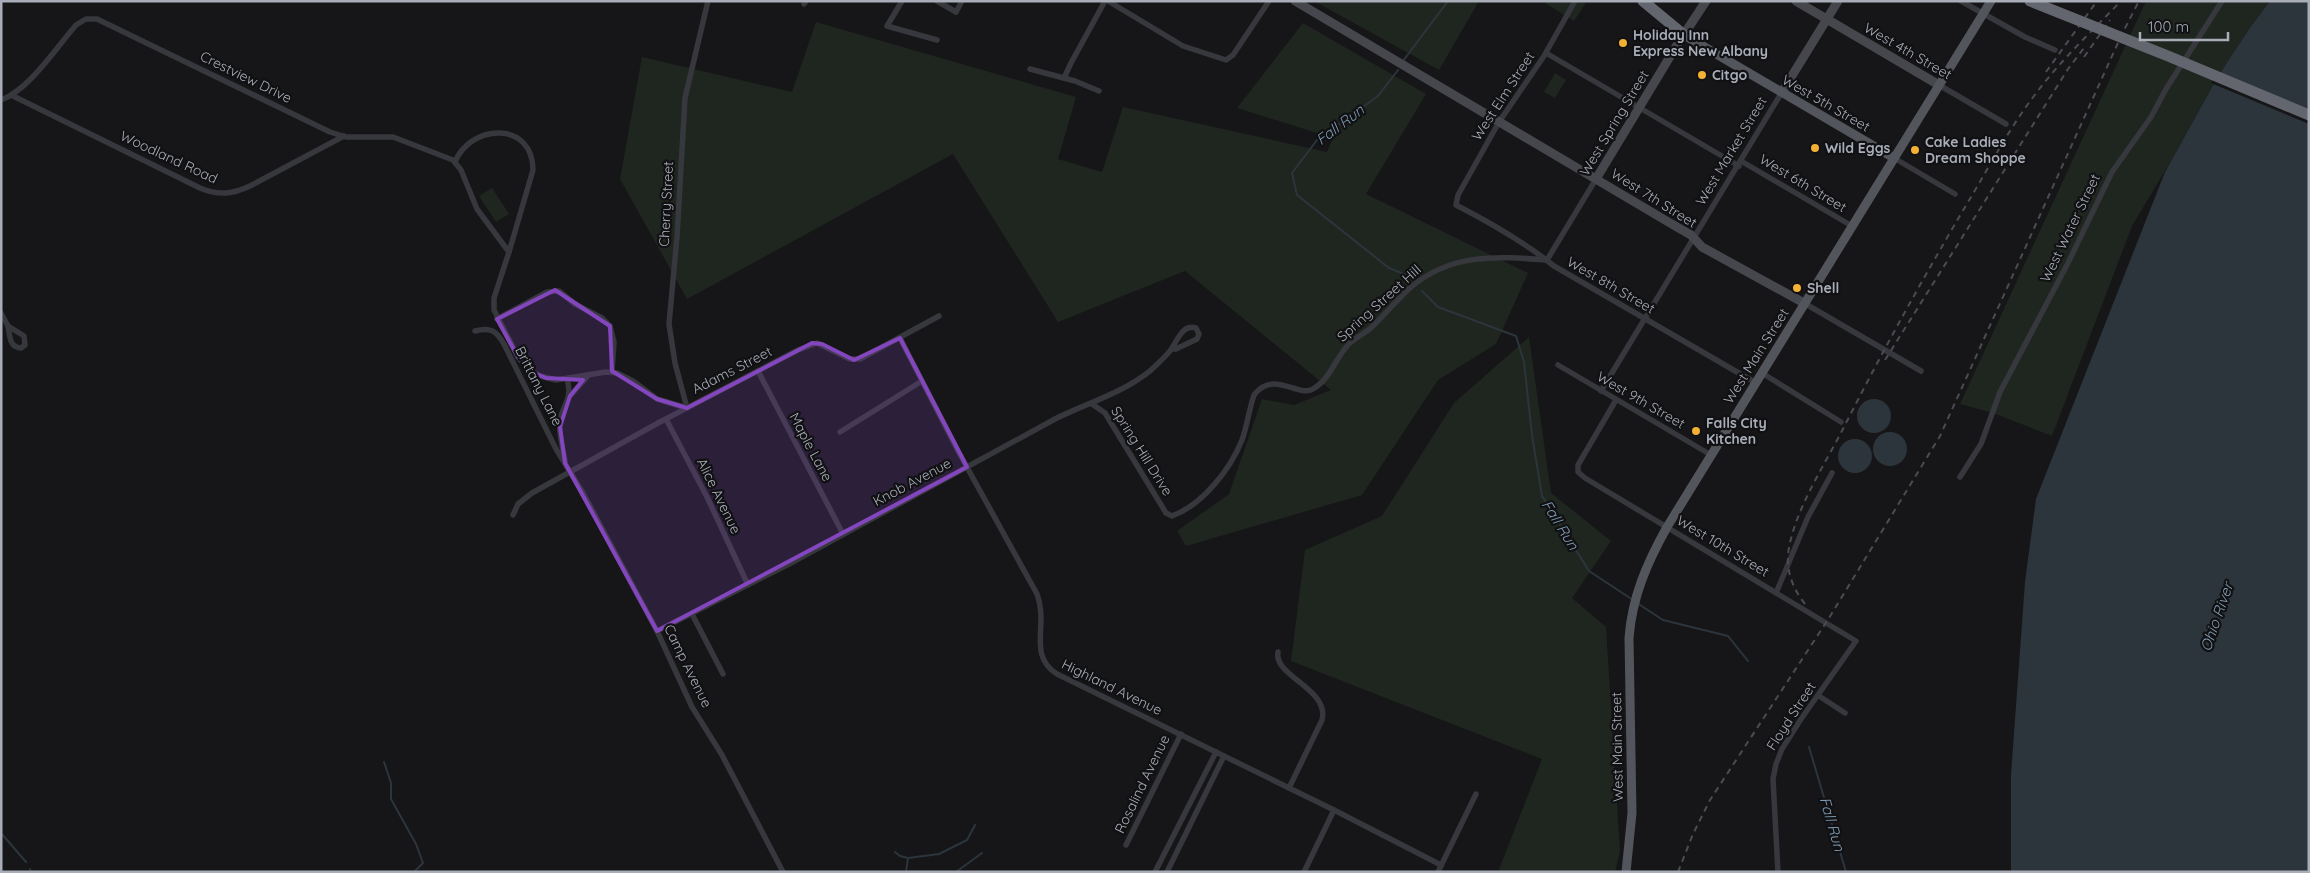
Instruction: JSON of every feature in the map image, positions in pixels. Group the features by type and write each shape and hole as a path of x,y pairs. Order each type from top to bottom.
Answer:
{"highway":[{"path":"1643,1 1684,35"},
{"path":"2022,1 2039,3 2309,117"}],"main road":[{"name":"West Main Street","path":"1626,872 1632,813 1629,653 1631,620 1641,579 1667,527 1991,1"},
{"name":"West 5th Street","path":"1684,35 1894,158"}],"street":[{"name":"Cherry Street","path":"687,408 674,359 668,324 678,237 685,98 708,1"},
{"path":"902,1 887,26 937,40"},
{"path":"937,1 956,12 962,1"},
{"path":"1064,78 1071,62 1106,1 1183,46 1226,60 1233,55 1269,1"},
{"name":"West 7th Street","path":"1295,1 1691,235 1702,247 1733,266 1922,371"},
{"name":"West Elm Street","path":"1456,205 1458,195 1499,122 1546,53 1575,1"},
{"name":"West Spring Street","path":"1547,260 1706,1"},
{"name":"West 4th Street","path":"1796,1 2006,124"},
{"name":"West Market Street","path":"1601,391 1838,1"},
{"path":"1961,1 2030,40 2055,50"},
{"name":"West Water Street","path":"1960,476 1981,444 2000,392 2068,263 2112,172 2151,117 2166,89 2222,1"},
{"name":"Crestview Drive","path":"1,100 11,96 26,83 76,26 86,19 97,19 319,126 344,136 393,138 449,158 455,162"},
{"name":"West 6th Street","path":"1546,53 1852,226"},
{"path":"1030,69 1064,78 1099,91"},
{"name":"Woodland Road","path":"11,96 200,188 222,194 237,192 250,186 344,136"},
{"path":"508,252 477,209 455,162 472,140 490,133 512,135 521,140 530,152 533,164 528,190 494,298 494,310 497,319 518,357 528,368 546,378 567,379 612,372 628,378 657,399 687,408"},
{"name":"West 5th Street","path":"1894,158 1955,194"},
{"name":"West 8th Street","path":"1456,205 1503,230 1533,248 1547,260 1756,383"},
{"name":"Spring Street Hill","path":"1168,515 1177,514 1194,503 1227,467 1236,454 1242,439 1257,390 1273,384 1307,391 1314,388 1329,373 1352,341 1367,332 1409,289 1426,276 1455,262 1475,258 1547,260"},
{"path":"497,319 547,292 559,291 575,304 602,318 610,326 614,342 612,372"},
{"path":"1,313 8,326"},
{"name":"Adams Street","path":"513,515 524,498 539,488 812,343 822,344 854,360 860,359 939,316"},
{"name":"Brittany Lane","path":"475,330 489,328 498,334 565,463 571,471"},
{"name":"Knob Avenue","path":"657,631 748,585 1064,415 1092,404 1141,378 1172,349 1178,336 1187,329 1196,328 1199,334 1197,339 1172,349"},
{"name":"Highland Avenue","path":"900,338 967,467 1037,594 1043,617 1041,654 1046,666 1057,674 1334,810 1441,865"},
{"name":"West 9th Street","path":"1558,365 1711,456"},
{"name":"Maple Lane","path":"758,371 843,534"},
{"path":"565,463 560,427 562,414 570,396 581,381 596,373"},
{"path":"1762,373 1841,422"},
{"path":"567,379 570,396"},
{"path":"840,432 922,381"},
{"name":"West 10th Street","path":"1616,400 1578,464 1578,472 1856,641"},
{"name":"Spring Hill Drive","path":"1092,404 1102,408 1168,515"},
{"name":"Alice Avenue","path":"666,419 707,498 748,585"},
{"name":"Camp Avenue","path":"571,471 657,631 692,707 722,755 783,872"},
{"path":"1776,593 1808,517 1832,473"},
{"path":"692,614 723,674"},
{"name":"Floyd Street","path":"1778,872 1773,780 1776,764 1782,749 1856,641"},
{"path":"1278,652 1280,664 1318,699 1323,710 1322,720 1289,788"},
{"path":"1818,696 1845,713"},
{"name":"Rosalind Avenue","path":"1126,845 1180,734"},
{"path":"1155,872 1216,752"},
{"path":"1167,872 1224,756"},
{"path":"1438,872 1476,794"},
{"path":"1304,872 1334,810"}],"highlighted area":[{"path":"555,290 610,326 612,371 657,399 687,408 812,343 822,344 854,360 900,338 967,467 657,631 565,463 560,427 570,396 583,380 546,378 534,373 518,357 497,319"}],"shaded area":[{"path":"1314,1 1479,1 1439,70"},
{"path":"1542,1 1587,1 1574,21"},
{"path":"2146,1 2270,1 2217,78 2132,226 2052,436 1993,413 1960,404"},
{"path":"816,22 1076,97 1058,159 1102,172 1123,107 1327,152 1333,138 1237,108 1303,23 1426,94 1366,194 1528,273 1496,344 1438,380 1362,495 1186,546 1177,531 1229,494 1262,399 1294,405 1331,390 1185,271 1058,322 953,154 687,299 620,179 642,57 792,92"},
{"path":"1555,73 1566,80 1555,98 1544,92"},
{"path":"492,188 509,214 496,222 479,196"},
{"path":"1529,337 1551,493 1611,541 1572,598 1606,627 1620,852 1615,872 1498,872 1542,759 1291,661 1305,550 1382,516 1454,403"}],"water":[{"name":"Ohio River","path":"2270,1 2309,1 2309,872 2011,872 2011,775 2025,582 2036,499 2165,172 2217,78"},
{"path":"1874,399 1886,404 1891,416 1886,428 1874,433 1862,428 1857,416 1862,404"},
{"path":"1890,432 1902,437 1907,449 1902,461 1890,466 1878,461 1873,449 1878,437"},
{"path":"1855,439 1867,444 1872,456 1867,468 1855,473 1843,468 1838,456 1843,444"}],"pier":[{"path":"2218,72 2309,111 2309,124 2211,83"}],"waterway":[{"name":"Fall Run","path":"1403,61 1448,1"},
{"name":"Fall Run","path":"1398,70 1378,96 1317,140 1292,173 1297,195 1389,268 1409,276"},
{"name":"Fall Run","path":"1422,291 1438,307 1516,336 1524,362 1532,435 1542,496 1589,571 1633,600"},
{"name":"Fall Run","path":"1637,603 1663,620 1728,636 1748,661"},
{"name":"Fall Run","path":"1809,747 1846,872"},
{"path":"384,762 391,783 391,799 416,844 423,863 414,872"},
{"path":"908,858 939,854 967,840 975,825"},
{"path":"1,833 26,862"},
{"path":"895,852 900,856 908,858 906,872"},
{"path":"956,872 982,853"}],"railway":[{"path":"2046,72 2097,1"},
{"path":"1805,604 1793,585 1788,555 1798,517 1812,486 1907,309 2010,131 2054,71 2121,1"},
{"path":"1678,872 1693,834 1710,800 1829,618 1940,436 2122,34 2139,1"},
{"path":"2084,57 2110,20"},
{"path":"1885,360 2068,69 2084,48"}],"place":[{"name":"Holiday Inn Express New Albany","path":"1623,43"},
{"name":"Citgo","path":"1702,75"},
{"name":"Wild Eggs","path":"1815,148"},
{"name":"Cake Ladies Dream Shoppe","path":"1915,150"},
{"name":"Shell","path":"1797,288"},
{"name":"Falls City Kitchen","path":"1696,431"}]}
